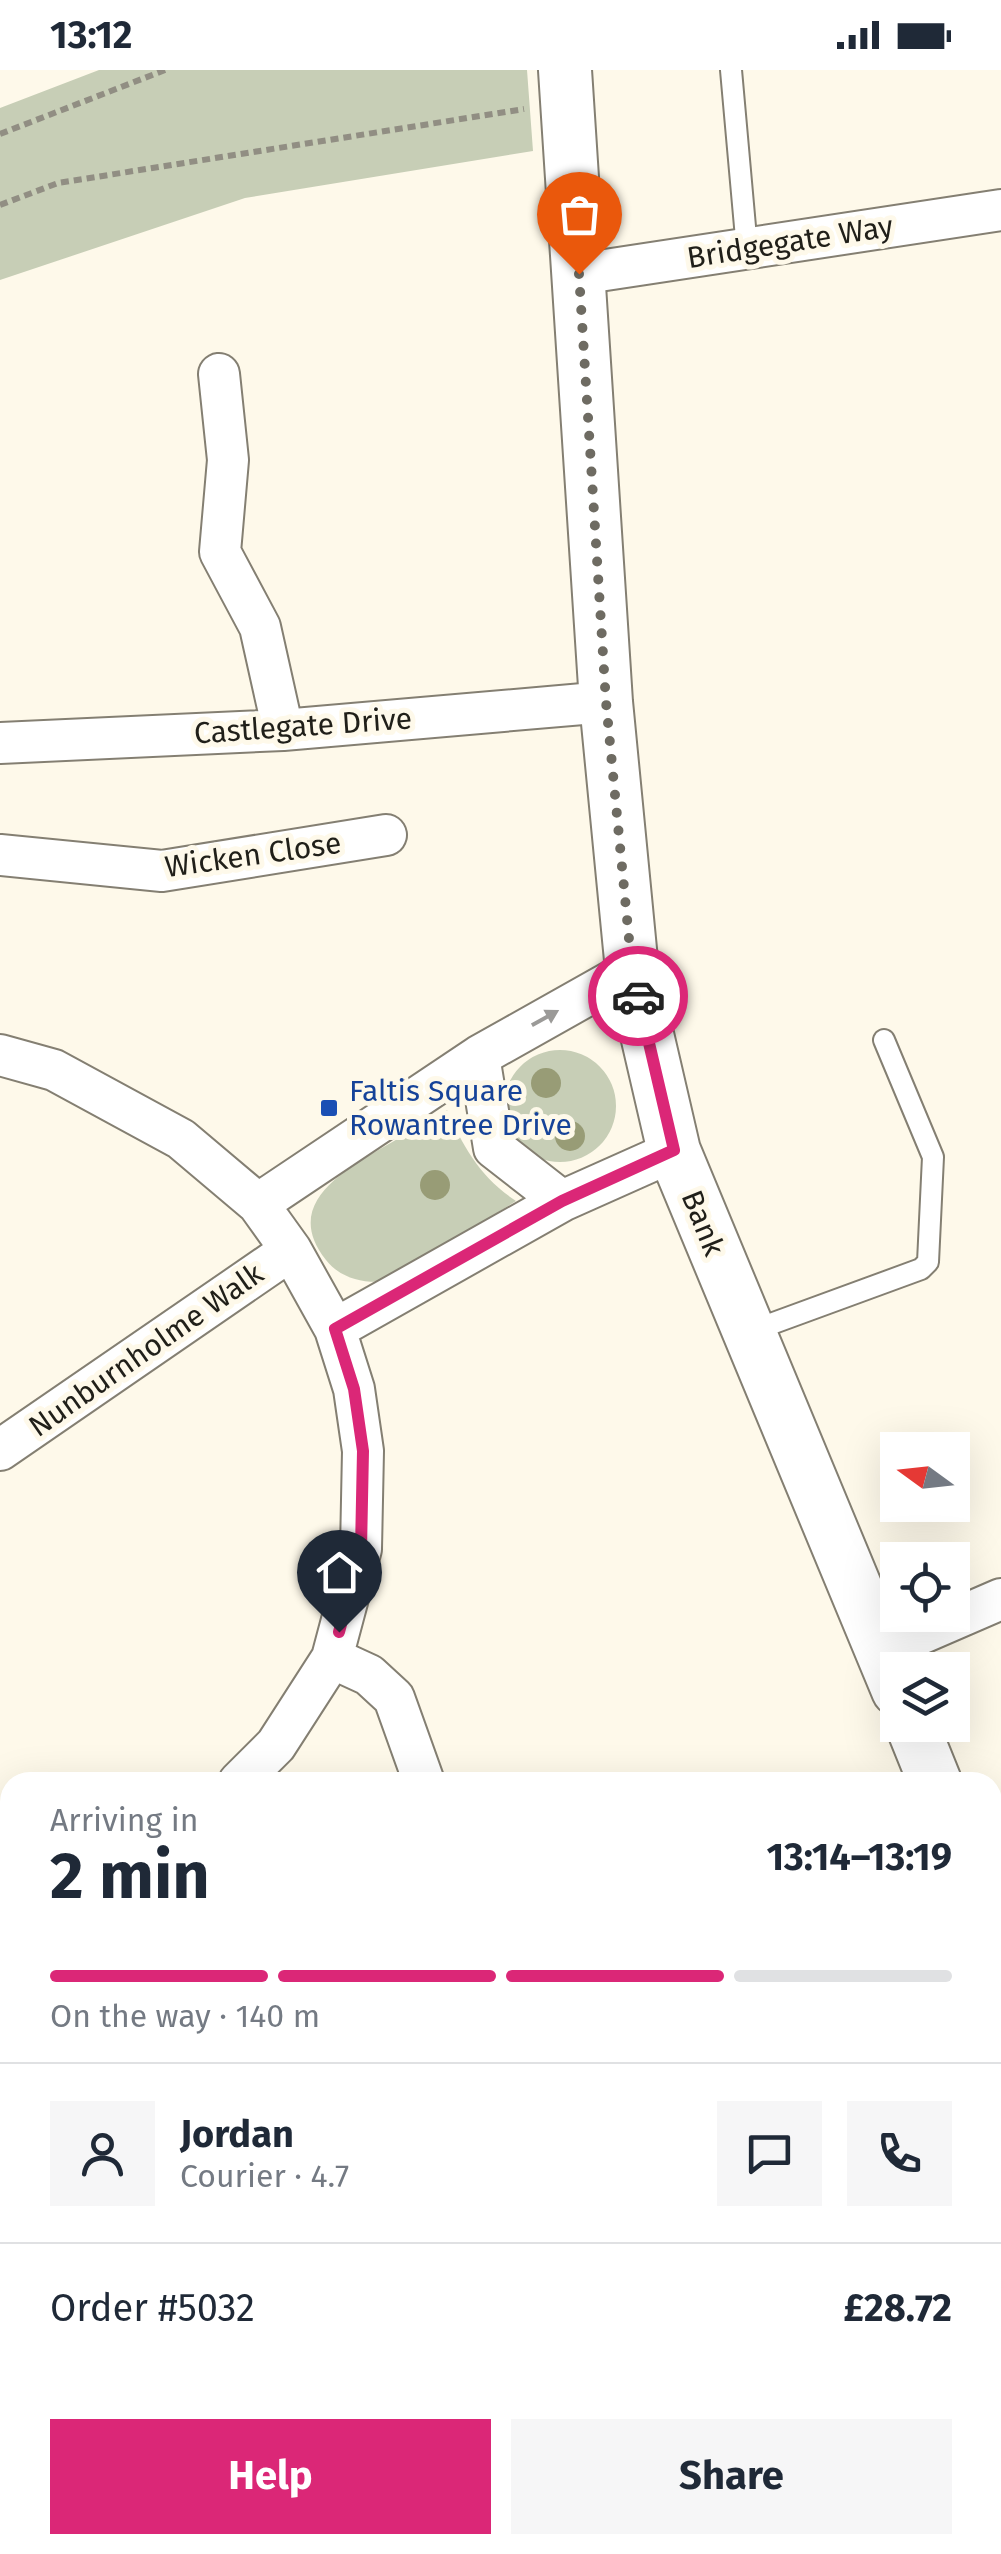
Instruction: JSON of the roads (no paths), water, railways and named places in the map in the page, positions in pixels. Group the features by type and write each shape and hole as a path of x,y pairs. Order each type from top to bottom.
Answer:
{"street":[{"name":"Bank","path":"567,86 606,702 632,970 674,1150 882,1652"},
{"name":"Bridgegate Way","path":"579,274 1001,210"},
{"path":"219,374 228,460 220,552 260,627 284,730"},
{"name":"Castlegate Drive","path":"0,744 284,730 606,702"},
{"name":"Wicken Close","path":"0,855 162,871 386,835"},
{"path":"258,1204 479,1056 632,970"},
{"path":"0,1055 54,1070 181,1139 258,1204 291,1250 335,1329 354,1389 363,1451 361,1549 332,1658 276,1745 249,1772"},
{"path":"479,1056 494,1148 562,1201"},
{"path":"335,1329 562,1201 674,1150"},
{"name":"Nunburnholme Walk","path":"0,1450 291,1250"},
{"path":"918,1652 1001,1599"},
{"path":"332,1658 370,1675 394,1698 420,1772"},
{"path":"919,1742 931,1772"}],"lane":[{"path":"730,70 748,248"},
{"path":"747,1333 921,1268 928,1262 934,1157 884,1040"}],"place":[{"name":"Faltis Square Rowantree Drive","path":"329,1108"}]}
